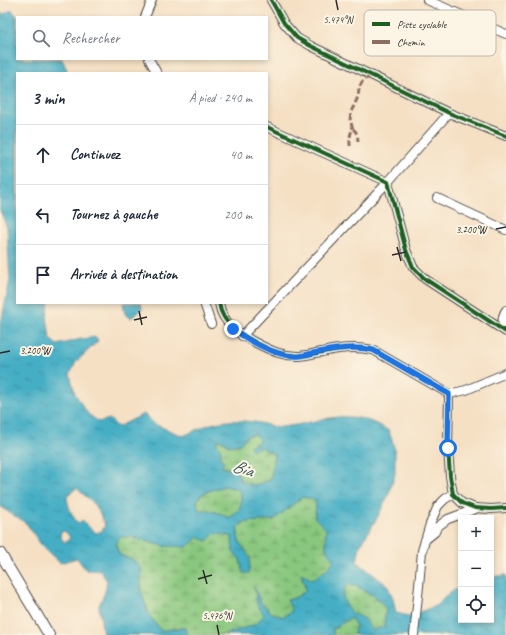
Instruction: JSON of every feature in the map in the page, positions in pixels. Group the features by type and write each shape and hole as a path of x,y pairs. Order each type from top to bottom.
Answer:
{"main road":[{"path":"0,553 49,635"}],"street":[{"path":"145,16 152,0"},
{"path":"271,0 284,23 297,38 449,113 506,136"},
{"path":"428,0 451,10"},
{"path":"496,30 506,34"},
{"path":"150,60 156,72"},
{"path":"242,336 388,182 449,113"},
{"path":"268,127 388,182"},
{"path":"388,182 406,250 413,267 425,279 506,332"},
{"path":"436,198 506,230"},
{"path":"204,304 211,324"},
{"path":"219,304 220,309 233,329 242,336 274,352 287,356 300,356 349,348 373,350 449,394 466,390 506,373"},
{"path":"506,310 503,315 502,325 506,332"},
{"path":"449,394 448,448 450,476 454,494 462,503 479,508 506,508"},
{"path":"414,635 422,551 425,540 438,506 444,499 454,494"},
{"path":"425,540 435,532 437,527 448,519 479,508"}],"green space":[{"path":"254,434 259,438 259,442 262,447 274,454 270,480 257,485 243,483 236,471 221,467 221,451 216,441 220,440 226,442 228,446 240,444 247,436"},
{"path":"225,486 239,490 241,503 239,509 233,515 229,518 215,512 199,510 197,501 201,495"},
{"path":"302,497 316,500 315,518 326,529 326,548 334,561 325,571 312,580 301,574 306,591 295,598 288,600 292,611 283,617 272,613 261,603 255,589 257,604 264,615 256,624 225,635 187,635 185,628 161,631 149,615 141,591 141,568 135,561 119,554 116,545 119,537 131,537 164,546 215,533 232,536 233,552 240,559 243,573 250,558 239,541 237,528 245,522 274,520"},
{"path":"348,584 357,586 368,594 374,595 386,608 384,626 373,631 369,624 359,616 352,614 345,603 343,596 343,592"},
{"path":"351,618 356,625 353,635 334,635 333,629"}],"water":[{"path":"12,10 16,16 16,60 62,60 67,70 67,72 16,72 16,304 49,304 47,316 50,339 57,345 96,337 98,341 76,362 70,374 75,394 88,414 99,422 110,419 118,427 144,414 154,424 183,436 211,424 229,421 255,422 279,427 328,418 348,417 370,421 378,425 389,431 395,450 395,474 388,496 360,546 357,562 387,585 393,598 396,613 409,616 438,605 447,595 458,588 458,623 494,623 494,577 506,575 506,635 353,635 356,625 351,618 333,629 334,635 225,635 256,624 264,615 257,604 254,587 261,603 272,613 283,617 292,611 287,600 295,598 306,591 301,573 312,580 325,571 334,561 326,548 326,529 315,518 316,500 302,497 274,520 245,522 237,528 239,541 250,558 249,573 243,573 240,559 233,552 232,536 215,533 207,541 198,537 187,547 164,546 131,537 119,537 116,545 119,554 135,561 141,568 141,591 149,615 161,631 185,628 187,635 103,635 99,606 105,592 107,581 100,570 86,570 77,558 60,563 42,546 26,523 2,508 0,505 0,322 10,280 7,228 0,210 0,13 4,14","holes":["254,434 259,438 259,442 250,446 252,450 261,447 274,454 270,480 257,485 243,483 236,471 221,467 224,461 220,458 221,451 216,441 220,440 226,442 228,446 240,444 247,436","225,486 239,490 241,503 239,509 229,518 215,512 199,510 197,501 201,495","77,488 92,502 98,510 105,525 102,531 96,533 83,521 78,523 70,510 67,495","64,531 68,534 70,539 64,542 60,536 61,532","348,584 357,586 368,594 374,595 386,608 384,626 373,631 362,618 352,614 345,603 343,596 343,592"]},
{"path":"123,304 141,304 142,309 131,318 125,314"}],"marked path":[{"path":"350,146 350,135 353,129 350,120 351,112 358,97 359,88 362,82 371,75"},
{"path":"353,129 356,133 358,142"}],"cycle path":[{"path":"271,0 284,23 297,38 449,113 506,136"},
{"path":"268,127 388,182 406,250 413,267 425,279 506,332"},
{"path":"219,304 224,318 234,329 246,338 273,351 297,356 347,348 373,350 449,394 448,448 453,494 462,503 475,508 506,508"}],"route":[{"path":"233,329 242,336 274,352 287,356 300,356 349,348 373,350 449,394 448,448"}],"water label":[{"name":"Bia","path":"243,468"}]}
